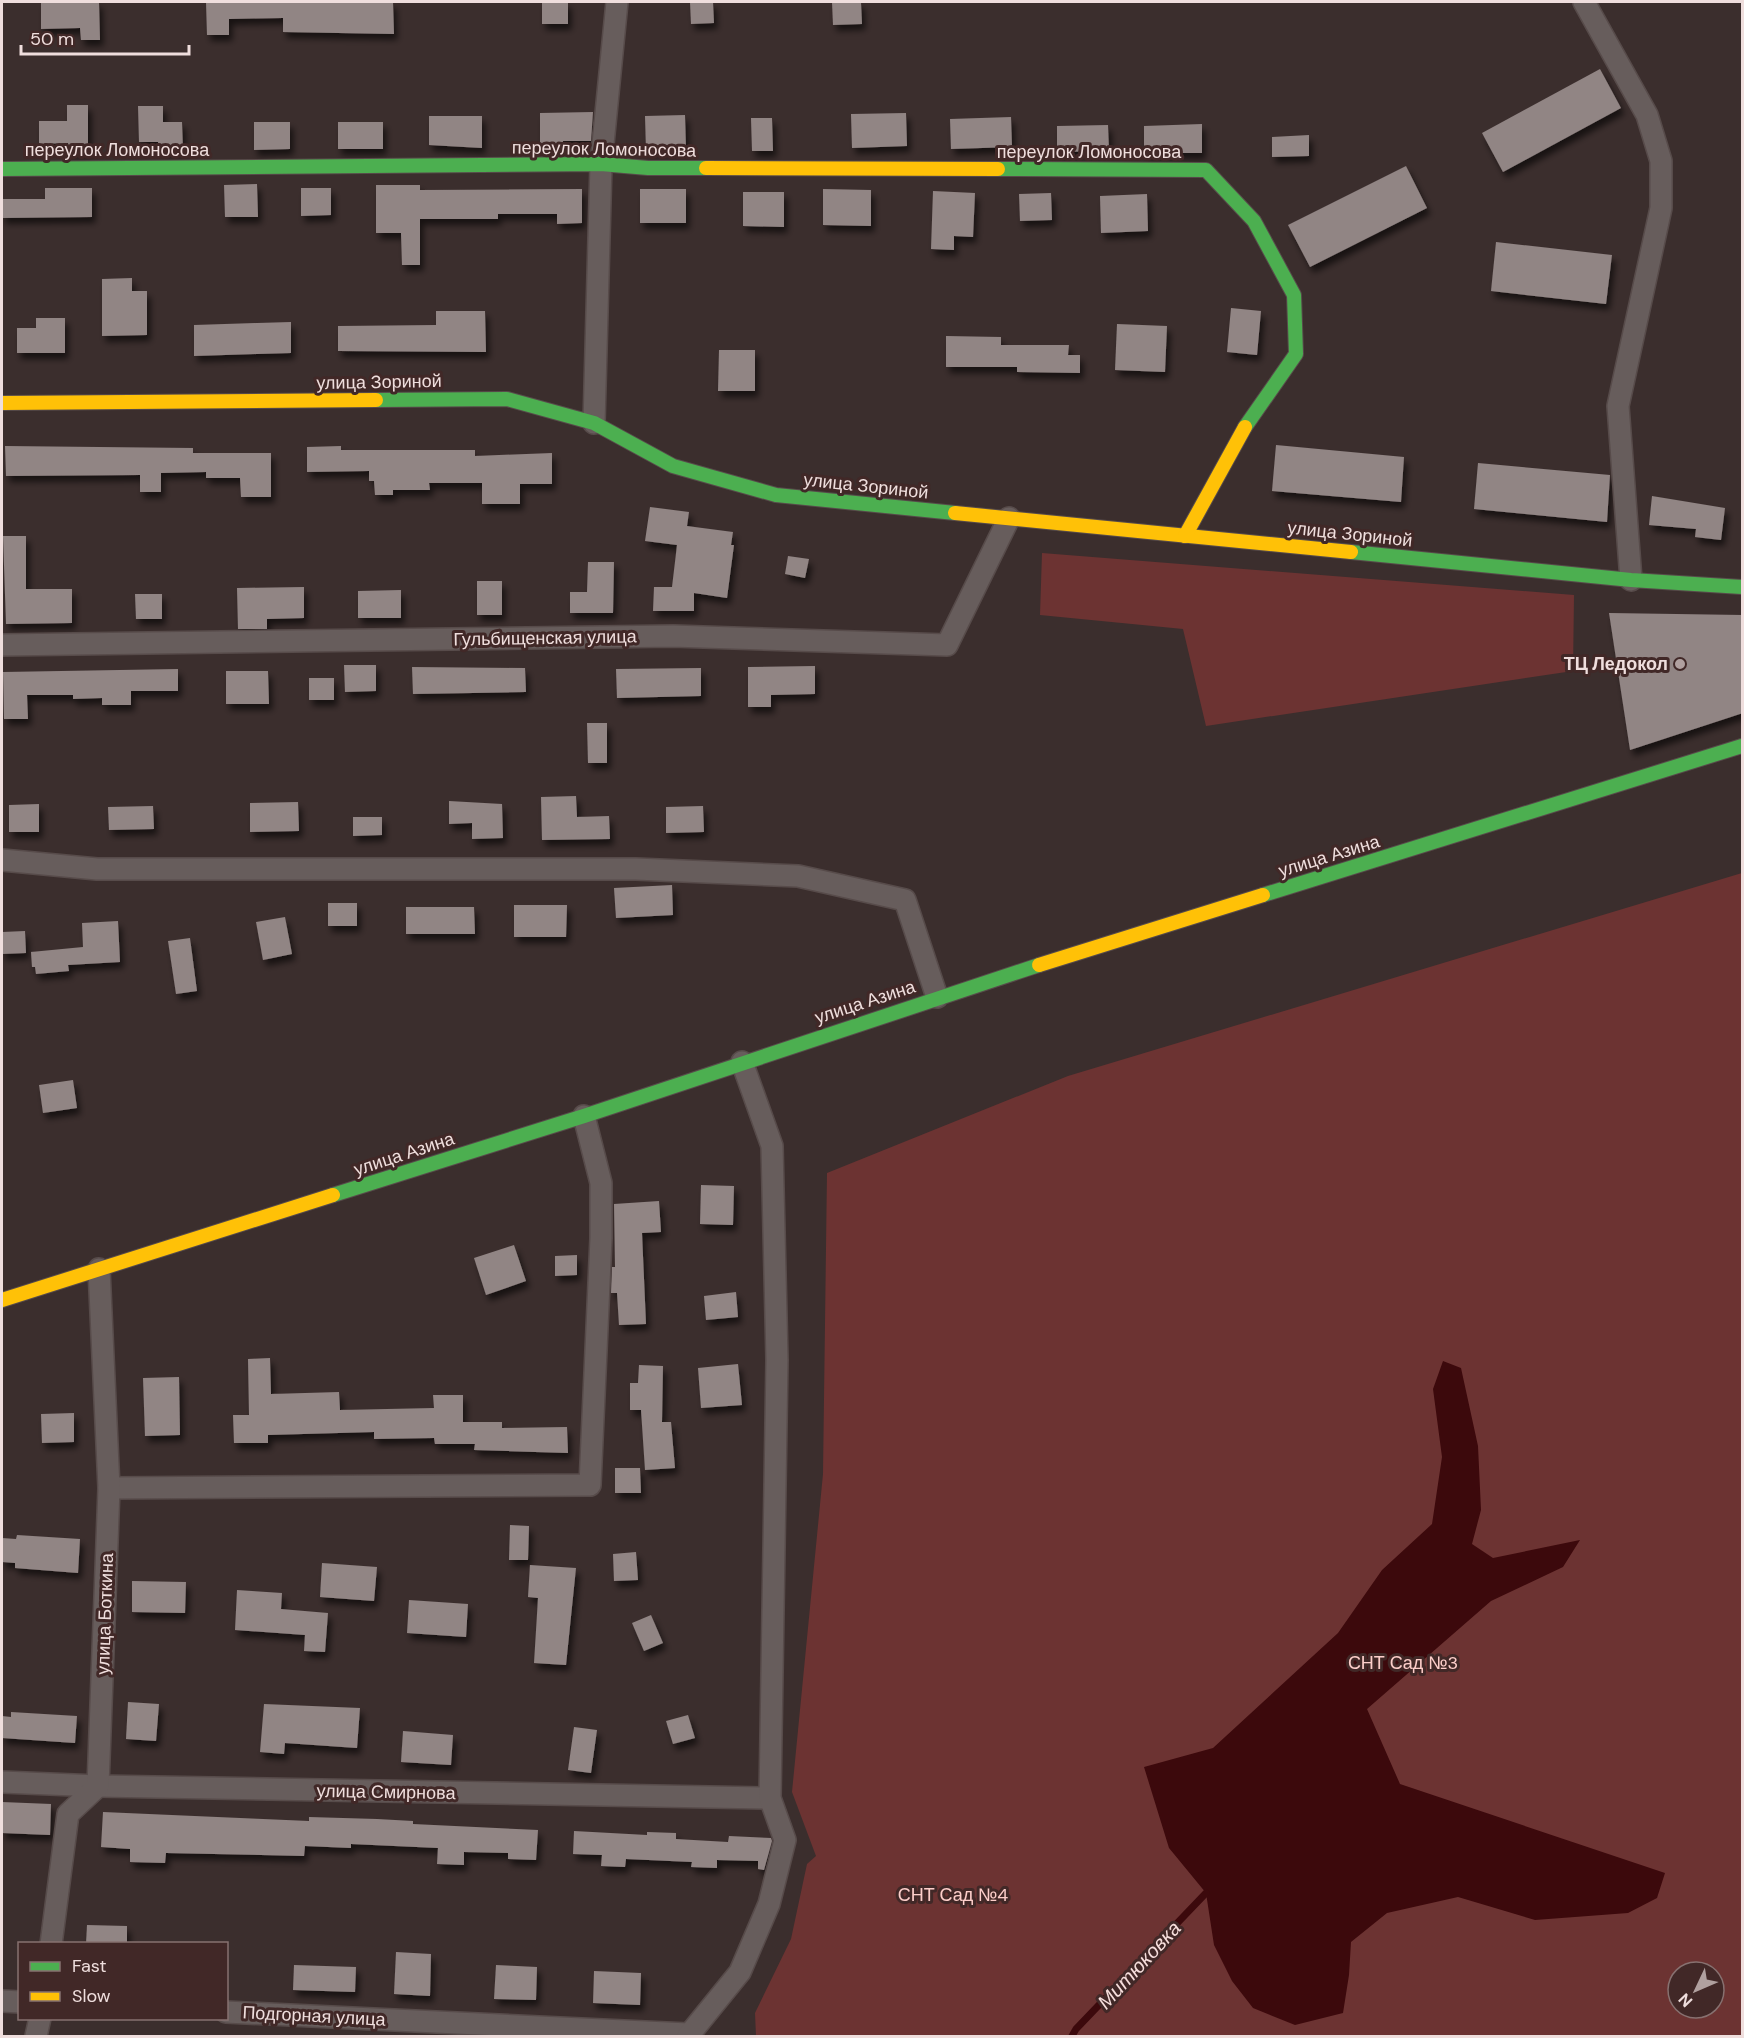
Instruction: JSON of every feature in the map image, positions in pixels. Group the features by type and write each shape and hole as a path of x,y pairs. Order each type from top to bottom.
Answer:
{"main road":[{"name":"переулок Ломоносова","path":"2,170 601,165 648,168 1206,170 1254,221 1294,295 1296,354 1251,416 1185,536"},
{"name":"улица Зориной","path":"2,404 507,399 594,423 673,465 776,495 1631,580 1743,587"},
{"name":"улица Азина","path":"2,1300 584,1116 937,998 1743,746"}],"street":[{"path":"594,423 601,165 617,2"},
{"path":"1584,2 1647,115 1661,161 1661,208 1618,406 1631,580"},
{"name":"Гульбищенская улица","path":"2,645 673,636 947,645 1009,518"},
{"path":"2,860 97,869 636,869 798,876 905,900 937,998"},
{"path":"688,2035 740,1972 769,1904 785,1840 770,1798 777,1360 772,1146 742,1062"},
{"path":"109,1488 590,1485 601,1238 601,1183 584,1116"},
{"name":"улица Боткина","path":"98,1786 109,1488 99,1269"},
{"name":"улица Смирнова","path":"2,1782 98,1786 770,1798"},
{"path":"51,1942 68,1814 98,1786"},
{"path":"2,2001 18,2002"},
{"name":"Подгорная улица","path":"228,2012 688,2035"},
{"path":"36,2037 40,2020"}],"green space":[{"path":"1042,553 1574,595 1573,671 1206,726 1183,629 1040,615"},
{"name":"СНТ Сад №3","path":"1742,873 1742,2036 756,2036 755,2013 791,1939 807,1864 816,1856 792,1792 823,1474 827,1173 1068,1076"}],"shaded area":[{"path":"1443,1361 1461,1368 1478,1446 1481,1510 1472,1544 1493,1558 1580,1540 1563,1567 1491,1601 1367,1709 1400,1784 1665,1873 1657,1898 1628,1913 1535,1920 1458,1897 1387,1913 1351,1942 1343,2013 1295,2025 1253,2008 1232,1981 1214,1945 1206,1893 1169,1848 1144,1767 1213,1748 1338,1633 1382,1570 1432,1524 1442,1457 1433,1389"}],"building":[{"path":"41,2 99,2 100,40 81,40 80,28 41,29"},
{"path":"206,2 393,2 394,34 283,32 283,18 229,19 229,35 207,35"},
{"path":"542,2 568,2 568,24 542,24"},
{"path":"690,2 713,2 714,23 691,24"},
{"path":"832,2 861,2 862,24 833,25"},
{"path":"1600,69 1621,108 1503,172 1482,133"},
{"path":"67,105 88,105 88,151 68,151 68,143 39,144 39,121 67,121"},
{"path":"138,106 163,106 163,122 182,122 183,150 159,150 158,142 139,142"},
{"path":"593,112 591,141 563,141 563,147 540,147 540,113"},
{"path":"906,113 907,146 852,148 851,114"},
{"path":"685,115 686,149 646,150 645,116"},
{"path":"429,116 482,116 482,148 429,145"},
{"path":"1011,117 1012,147 951,149 950,119"},
{"path":"751,118 772,118 773,151 752,151"},
{"path":"254,122 290,122 290,149 254,150"},
{"path":"338,122 383,122 383,149 338,149"},
{"path":"1202,124 1202,153 1144,153 1144,126"},
{"path":"1108,125 1109,151 1057,152 1057,126"},
{"path":"1309,135 1309,156 1272,157 1272,137"},
{"path":"1406,166 1427,208 1310,267 1288,225"},
{"path":"257,184 258,217 225,217 224,185"},
{"path":"376,185 420,185 420,190 582,189 582,223 557,224 557,214 498,214 498,219 420,219 420,265 402,265 401,233 376,233"},
{"path":"45,188 92,188 92,217 2,218 2,199 45,199"},
{"path":"301,188 331,188 331,215 301,216"},
{"path":"640,189 686,189 686,223 640,223"},
{"path":"823,189 871,190 871,226 823,225"},
{"path":"933,191 975,193 973,237 954,236 954,250 931,249"},
{"path":"743,192 784,192 784,227 743,226"},
{"path":"1051,193 1052,220 1020,221 1019,194"},
{"path":"1147,194 1148,231 1101,233 1100,196"},
{"path":"1496,242 1612,255 1606,304 1491,291"},
{"path":"132,278 132,291 147,291 147,335 102,336 102,279"},
{"path":"1231,308 1261,311 1257,355 1227,352"},
{"path":"436,311 485,311 486,352 338,351 338,326 436,325"},
{"path":"36,318 65,318 65,353 17,353 17,328 36,328"},
{"path":"291,322 291,353 194,356 194,325"},
{"path":"1117,324 1167,326 1165,372 1115,370"},
{"path":"946,336 1001,337 1001,345 1069,345 1068,355 1080,355 1080,373 1017,372 1017,367 946,367"},
{"path":"719,350 755,350 755,391 718,391"},
{"path":"1276,445 1404,457 1401,502 1272,491"},
{"path":"5,446 193,448 193,453 271,453 271,497 241,497 240,478 206,478 206,472 161,473 161,492 140,492 140,475 6,476"},
{"path":"341,446 341,450 475,450 475,456 552,453 552,484 520,484 520,504 482,504 482,483 429,483 430,490 393,490 393,495 375,495 374,481 369,481 369,471 307,472 307,447"},
{"path":"1478,463 1610,475 1607,522 1474,509"},
{"path":"1652,496 1725,508 1721,540 1695,537 1696,529 1649,525"},
{"path":"650,507 689,512 687,526 733,532 731,545 734,545 727,598 694,593 694,611 653,611 654,587 672,587 677,545 645,541"},
{"path":"3,536 26,536 26,589 72,589 72,623 6,624"},
{"path":"788,556 809,559 805,578 785,574"},
{"path":"588,562 614,562 613,613 570,613 570,592 587,592"},
{"path":"477,581 502,581 502,615 477,615"},
{"path":"304,587 304,618 267,619 267,629 238,629 237,588"},
{"path":"401,590 401,618 358,618 358,591"},
{"path":"135,594 162,594 162,619 136,619"},
{"name":"ТЦ Ледокол","path":"1609,613 1743,615 1743,713 1630,750"},
{"path":"344,665 376,665 376,691 345,692"},
{"path":"815,666 815,694 771,695 771,707 748,707 748,667"},
{"path":"412,667 525,668 526,692 413,694"},
{"path":"701,668 701,696 617,698 616,669"},
{"path":"178,669 178,691 131,691 131,705 102,705 102,698 73,699 73,695 27,695 28,719 4,719 3,672"},
{"path":"226,671 268,671 269,704 226,704"},
{"path":"309,678 334,678 334,700 309,700"},
{"path":"587,723 607,723 607,763 588,763"},
{"path":"576,796 577,817 609,816 610,839 542,840 541,797"},
{"path":"449,801 502,804 503,838 472,839 472,823 449,824"},
{"path":"298,802 299,831 250,832 250,803"},
{"path":"39,804 39,832 9,832 9,805"},
{"path":"153,806 154,829 109,830 108,807"},
{"path":"703,806 704,832 666,833 666,807"},
{"path":"353,817 382,817 382,835 353,836"},
{"path":"672,885 673,915 616,918 614,888"},
{"path":"328,903 357,903 357,926 328,926"},
{"path":"514,905 567,905 566,937 514,937"},
{"path":"406,907 474,907 475,934 406,934"},
{"path":"285,917 292,954 263,960 256,922"},
{"path":"118,921 120,962 68,965 69,971 36,974 35,967 32,967 31,952 83,947 82,923"},
{"path":"25,931 26,953 2,954 2,932"},
{"path":"190,938 197,991 176,994 168,941"},
{"path":"73,1080 77,1108 43,1113 39,1085"},
{"path":"701,1185 734,1186 733,1225 700,1224"},
{"path":"659,1201 661,1232 642,1233 646,1324 619,1325 617,1293 611,1293 612,1267 615,1267 614,1204"},
{"path":"514,1245 526,1281 486,1295 474,1258"},
{"path":"577,1255 577,1275 555,1276 555,1256"},
{"path":"736,1292 738,1317 706,1320 704,1296"},
{"path":"270,1358 271,1394 339,1392 340,1410 434,1408 433,1395 463,1395 463,1422 502,1422 502,1428 567,1427 568,1453 474,1450 475,1444 435,1444 434,1438 374,1439 374,1432 268,1435 268,1443 234,1443 233,1415 249,1415 248,1359"},
{"path":"738,1364 742,1405 701,1408 698,1368"},
{"path":"639,1365 663,1366 662,1422 671,1422 675,1468 645,1470 641,1410 630,1410 630,1383 638,1383"},
{"path":"179,1377 180,1435 145,1436 143,1378"},
{"path":"74,1413 74,1442 42,1443 41,1414"},
{"path":"615,1468 640,1468 641,1493 615,1493"},
{"path":"510,1525 529,1526 528,1560 509,1560"},
{"path":"17,1535 80,1539 78,1573 15,1568 15,1563 2,1562 2,1538 16,1539"},
{"path":"636,1552 638,1580 614,1581 613,1554"},
{"path":"322,1563 377,1567 374,1601 320,1597"},
{"path":"530,1565 576,1568 566,1665 534,1663 538,1598 528,1597"},
{"path":"132,1581 186,1582 185,1613 132,1612"},
{"path":"237,1590 282,1593 281,1609 328,1613 325,1652 304,1651 305,1635 235,1630"},
{"path":"409,1600 468,1604 466,1637 407,1633"},
{"path":"651,1615 663,1643 644,1651 632,1623"},
{"path":"128,1702 159,1704 156,1741 126,1739"},
{"path":"264,1704 360,1708 357,1748 285,1743 284,1754 260,1752"},
{"path":"11,1712 77,1716 75,1743 2,1738 2,1716 11,1717"},
{"path":"688,1715 695,1738 673,1744 666,1721"},
{"path":"574,1727 597,1730 591,1773 568,1770"},
{"path":"403,1731 453,1735 451,1765 401,1762"},
{"path":"2,1802 51,1804 50,1835 2,1833"},
{"path":"103,1812 309,1821 309,1817 377,1819 413,1821 413,1824 538,1830 536,1860 508,1859 508,1853 464,1852 464,1865 437,1864 438,1848 351,1844 351,1848 305,1846 304,1856 166,1853 165,1863 130,1862 130,1849 101,1847"},
{"path":"574,1831 647,1835 647,1832 676,1833 676,1839 728,1842 729,1836 771,1838 772,1841 764,1870 758,1869 758,1861 717,1860 717,1868 691,1867 692,1862 626,1859 625,1867 601,1866 602,1855 573,1854"},
{"path":"87,1925 127,1926 127,1942 86,1942"},
{"path":"396,1952 431,1954 430,1996 394,1994"},
{"path":"294,1965 356,1967 355,1992 293,1990"},
{"path":"496,1965 537,1967 536,2000 494,1999"},
{"path":"594,1971 641,1973 640,2005 593,2003"}],"waterway":[{"name":"Митюковка","path":"1072,2036 1076,2029 1206,1893"}],"traffic: fast":[{"path":"2,169 601,164 648,168 706,168"},
{"path":"998,169 1206,170 1254,221 1294,295 1296,354 1245,427"},
{"path":"376,400 507,399 594,423 673,466 776,495 955,513"},
{"path":"1351,552 1631,580 1742,587"},
{"path":"1263,895 1742,746"},
{"path":"333,1195 584,1116 1039,965"}],"traffic: slow":[{"path":"706,168 998,169"},
{"path":"2,403 376,400"},
{"path":"1185,536 1245,427"},
{"path":"955,513 1351,552"},
{"path":"1039,965 1263,895"},
{"path":"2,1300 333,1195"}],"place":[{"name":"ТЦ Ледокол","path":"1680,664"}],"park label":[{"name":"СНТ Сад №4","path":"953,1895"}]}
